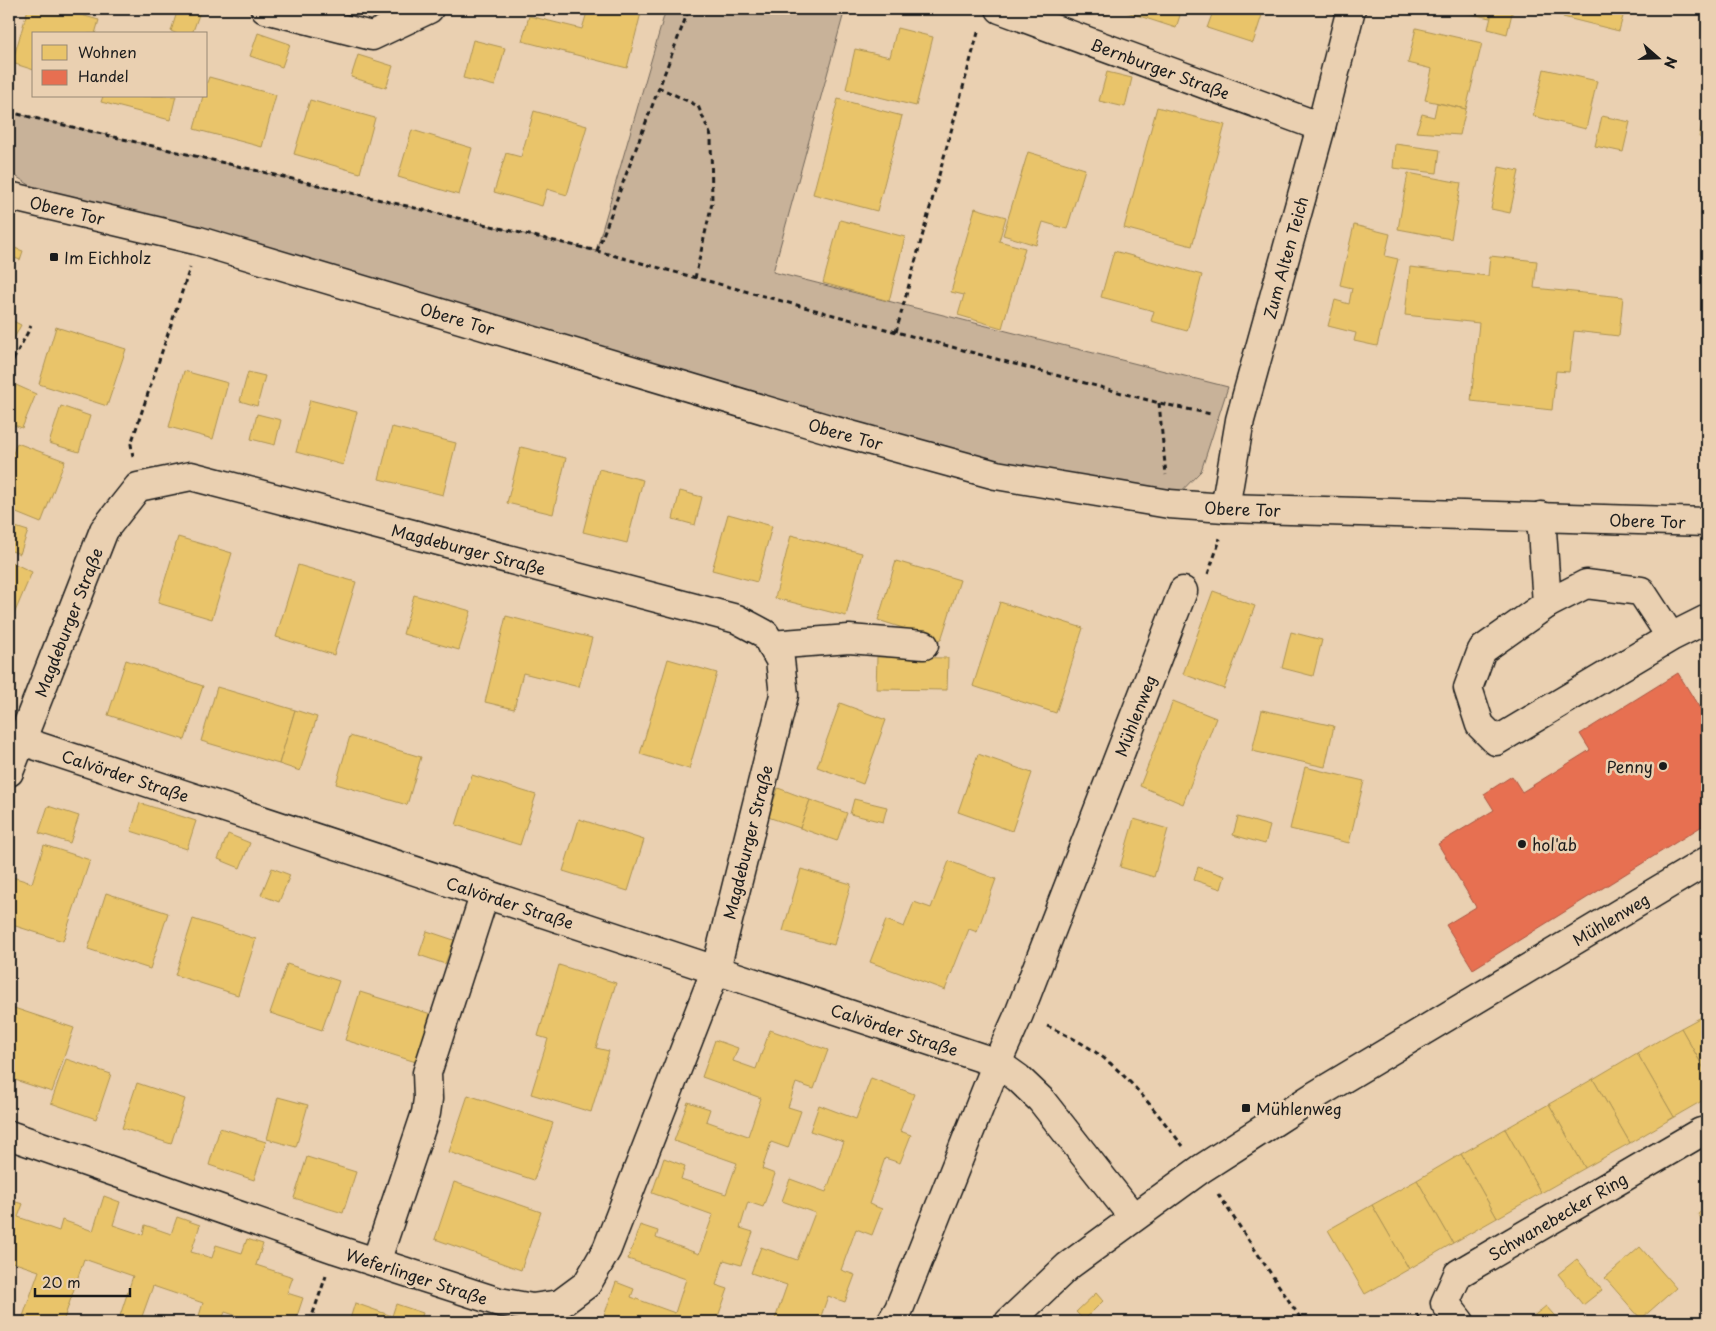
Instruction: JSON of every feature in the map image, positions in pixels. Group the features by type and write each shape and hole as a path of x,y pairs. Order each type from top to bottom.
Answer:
{"street":[{"path":"264,9 372,36 429,9"},
{"name":"Bernburger Straße","path":"1000,9 1321,127"},
{"name":"Zum Alten Teich","path":"1225,508 1240,420 1321,127 1351,9"},
{"name":"Obere Tor","path":"9,196 199,241 832,430 996,475 1169,504 1225,508 1707,522"},
{"name":"Magdeburger Straße","path":"9,772 104,530 138,487 191,476 737,619 765,634 780,660 784,695 716,969"},
{"path":"1541,516 1547,604"},
{"path":"1671,637 1641,591 1586,584 1547,604 1482,650 1468,688 1480,725 1496,741 1671,637 1707,619"},
{"name":"Mühlenweg","path":"891,1322 899,1309 997,1063 1019,1014 1182,591"},
{"path":"771,645 849,639 924,644"},
{"name":"Calvörder Straße","path":"22,741 997,1063"},
{"name":"Mühlenweg","path":"1009,1322 1068,1266 1201,1169 1316,1095 1707,861"},
{"path":"376,1262 426,1113 428,1099 427,1073 485,894"},
{"name":"Weferlinger Straße","path":"9,1135 335,1249 499,1302 532,1308 560,1304 587,1284 607,1250 716,969"},
{"path":"997,1063 1018,1078 1041,1100 1133,1217"},
{"name":"Schwanebecker Ring","path":"1460,1322 1445,1303 1458,1274 1701,1132 1707,1131"}],"path":[{"path":"597,251 689,9"},
{"path":"896,332 979,28"},
{"path":"658,87 698,106 711,136 712,204 695,278"},
{"path":"9,112 597,251 1160,403 1240,420"},
{"path":"138,487 131,444 199,241"},
{"path":"9,368 31,326"},
{"path":"1019,1014 1064,1034 1101,1055 1124,1077 1153,1109 1201,1169 1303,1322"},
{"path":"310,1322 335,1249"}],"shaded area":[{"path":"666,9 845,9 773,272 1228,387 1201,471 1169,504 996,475 71,211 9,172 9,112 596,251"}],"building: Wohnen":[{"path":"28,9 60,9 99,20 96,32 32,32 32,69 12,63"},
{"path":"178,9 201,9 193,32 171,31"},
{"path":"588,9 642,9 627,68 522,41 529,16 582,29"},
{"path":"1088,9 1110,9 1108,15"},
{"path":"1124,9 1182,9 1176,28 1124,11"},
{"path":"1214,9 1264,9 1253,43 1207,28"},
{"path":"1449,9 1492,9 1490,18"},
{"path":"1493,9 1513,9 1507,34 1488,29"},
{"path":"1565,9 1625,9 1619,31 1563,17"},
{"path":"897,28 933,37 916,106 846,89 855,49 890,57"},
{"path":"1416,28 1482,43 1466,109 1425,100 1432,69 1408,63"},
{"path":"258,33 290,44 282,67 250,56"},
{"path":"473,40 505,48 495,86 463,78"},
{"path":"358,55 393,66 386,88 351,77"},
{"path":"1544,69 1597,81 1586,129 1533,116"},
{"path":"1107,72 1132,78 1125,107 1099,101"},
{"path":"209,77 276,95 262,147 194,129 202,98 208,98"},
{"path":"102,98 176,98 170,120 101,102"},
{"path":"838,99 902,116 877,211 813,194"},
{"path":"310,100 375,118 360,173 294,154"},
{"path":"1437,103 1466,109 1460,135 1416,132 1422,114 1434,117"},
{"path":"1707,104 1707,139 1699,137"},
{"path":"1157,107 1225,125 1192,246 1124,228"},
{"path":"534,111 587,126 567,195 547,189 542,206 494,192 506,153 521,157"},
{"path":"1602,116 1630,122 1623,152 1595,146"},
{"path":"412,130 472,148 459,195 398,177"},
{"path":"1395,144 1440,150 1437,173 1393,168"},
{"path":"1028,152 1085,169 1067,229 1043,222 1036,245 1003,235"},
{"path":"1499,167 1519,171 1510,213 1491,209"},
{"path":"1408,173 1461,183 1451,239 1398,229"},
{"path":"975,208 1006,217 999,241 1025,248 1002,328 958,315 964,295 951,292"},
{"path":"840,220 905,237 889,301 823,283"},
{"path":"1354,225 1390,234 1385,256 1398,259 1377,346 1354,341 1356,333 1328,326 1335,300 1349,304 1352,288 1340,285"},
{"path":"9,246 23,251 20,260 9,256"},
{"path":"1114,251 1202,275 1187,331 1151,321 1154,311 1101,297"},
{"path":"1490,256 1537,261 1534,288 1623,297 1619,336 1574,331 1569,372 1556,371 1552,410 1471,401 1479,323 1405,315 1410,267 1488,276"},
{"path":"9,319 21,325 9,348"},
{"path":"56,327 126,349 107,406 39,384"},
{"path":"184,371 228,383 213,439 169,427"},
{"path":"248,372 265,376 257,406 240,401"},
{"path":"16,385 36,394 22,428 9,423 9,403"},
{"path":"310,400 357,412 343,465 296,452"},
{"path":"61,406 90,416 79,452 49,443"},
{"path":"257,414 281,420 275,445 251,439"},
{"path":"392,427 456,443 443,495 379,479"},
{"path":"17,443 65,461 41,523 9,510 9,464"},
{"path":"521,447 566,458 553,514 507,503"},
{"path":"599,469 643,480 627,543 583,532"},
{"path":"680,491 702,497 695,525 673,519"},
{"path":"728,514 772,526 757,582 712,570"},
{"path":"9,525 28,531 20,554 9,550"},
{"path":"791,535 862,553 846,616 775,598"},
{"path":"178,537 232,553 212,619 158,603"},
{"path":"9,561 32,572 9,626"},
{"path":"896,561 960,580 941,640 878,620"},
{"path":"298,565 356,582 334,655 276,637"},
{"path":"1213,591 1255,606 1224,689 1183,674"},
{"path":"414,595 471,611 459,650 403,634"},
{"path":"1000,602 1083,628 1056,713 973,686"},
{"path":"506,616 592,638 579,687 523,673 514,709 485,702"},
{"path":"1291,632 1322,640 1313,676 1282,668"},
{"path":"877,657 948,658 947,690 876,689"},
{"path":"668,659 717,673 689,769 640,754"},
{"path":"126,660 203,686 185,740 108,715"},
{"path":"217,687 295,710 279,764 201,741"},
{"path":"1173,701 1216,718 1183,804 1140,786"},
{"path":"840,703 886,720 863,784 817,767"},
{"path":"295,710 317,717 300,771 279,764"},
{"path":"1262,710 1334,726 1325,767 1252,751"},
{"path":"350,736 421,757 407,805 336,784"},
{"path":"978,754 1032,773 1012,831 958,812"},
{"path":"1305,767 1364,781 1349,843 1290,829"},
{"path":"472,775 536,795 520,845 456,825"},
{"path":"778,788 810,800 800,828 768,817"},
{"path":"854,799 887,807 883,822 850,814"},
{"path":"810,800 847,813 837,841 800,828"},
{"path":"140,803 196,821 187,849 131,831"},
{"path":"48,806 79,816 70,843 39,833"},
{"path":"1238,817 1270,826 1265,844 1233,835"},
{"path":"579,819 644,840 628,891 563,871"},
{"path":"1134,819 1168,829 1154,877 1120,867"},
{"path":"228,834 250,843 240,868 218,859"},
{"path":"44,845 90,860 63,941 9,924 9,876 32,883"},
{"path":"949,861 996,879 977,932 969,929 945,990 870,962 886,920 904,927 914,902 931,908"},
{"path":"1198,867 1225,876 1221,889 1194,880"},
{"path":"272,868 290,875 279,902 261,895"},
{"path":"801,869 851,884 834,945 783,931"},
{"path":"106,893 168,913 150,969 88,949"},
{"path":"193,919 256,939 238,995 175,975"},
{"path":"427,931 454,940 445,964 419,955"},
{"path":"287,964 339,981 322,1030 270,1013"},
{"path":"559,965 616,983 596,1048 609,1051 591,1112 531,1094 548,1039 538,1036"},
{"path":"360,992 431,1014 416,1062 345,1040"},
{"path":"14,1008 74,1028 52,1092 9,1078 9,1024"},
{"path":"1707,1014 1707,1074 1681,1028"},
{"path":"1681,1028 1707,1074 1707,1098 1674,1117 1637,1053"},
{"path":"770,1030 828,1050 814,1089 796,1083 788,1107 801,1111 788,1148 771,1142 762,1169 775,1174 763,1207 748,1202 740,1228 753,1232 741,1265 724,1260 716,1285 728,1289 716,1322 621,1322 604,1316 616,1282 634,1289 631,1297 675,1313 686,1279 628,1259 640,1225 658,1231 656,1238 699,1254 713,1215 652,1193 664,1158 685,1166 681,1179 726,1194 737,1163 674,1141 688,1102 710,1109 706,1121 748,1136 761,1098 702,1077 715,1040 738,1048 733,1061 756,1069"},
{"path":"1637,1053 1674,1117 1630,1143 1593,1079"},
{"path":"66,1059 111,1074 96,1119 51,1103"},
{"path":"871,1078 914,1094 900,1131 911,1135 900,1163 885,1158 869,1204 882,1209 872,1235 856,1229 841,1270 855,1275 845,1302 828,1296 819,1322 774,1322 787,1285 751,1273 761,1247 797,1260 815,1213 782,1201 790,1179 826,1192 844,1142 810,1131 819,1105 856,1119"},
{"path":"1593,1079 1630,1143 1585,1168 1549,1104"},
{"path":"137,1083 185,1099 171,1144 122,1128"},
{"path":"468,1095 553,1123 534,1180 449,1152"},
{"path":"278,1097 308,1105 296,1147 267,1139"},
{"path":"1549,1104 1585,1168 1541,1193 1505,1129"},
{"path":"220,1128 266,1142 254,1180 209,1165"},
{"path":"1505,1129 1541,1193 1497,1218 1461,1154"},
{"path":"1461,1154 1497,1218 1453,1243 1417,1180"},
{"path":"307,1157 356,1172 343,1213 294,1198"},
{"path":"1417,1180 1453,1243 1409,1269 1372,1205"},
{"path":"454,1182 541,1212 521,1270 435,1239"},
{"path":"104,1196 120,1202 113,1225 143,1235 145,1225 171,1234 177,1217 200,1225 191,1252 212,1258 216,1245 242,1253 247,1239 263,1244 256,1265 293,1277 287,1293 303,1298 295,1322 256,1322 225,1312 221,1322 197,1322 203,1303 153,1286 140,1322 118,1322 133,1276 84,1259 63,1322 21,1322 39,1271 9,1261 9,1200 23,1204 18,1217 59,1231 62,1220 93,1231"},
{"path":"1372,1205 1409,1269 1365,1294 1328,1230"},
{"path":"1707,1206 1707,1226 1698,1214"},
{"path":"1640,1247 1676,1288 1641,1319 1605,1278"},
{"path":"1577,1259 1602,1290 1583,1305 1558,1274"},
{"path":"1096,1293 1103,1301 1084,1320 1076,1312"},
{"path":"355,1303 392,1316 396,1304 423,1313 420,1322 349,1322"},
{"path":"1546,1306 1560,1322 1526,1322"},
{"path":"730,1316 747,1322 728,1322"}],"building: Handel":[{"path":"1678,673 1707,720 1707,823 1473,969 1446,925 1476,907 1438,844 1494,810 1484,794 1512,776 1522,792 1590,750 1580,734"}],"place":[{"name":"Im Eichholz","path":"54,257"},
{"name":"Penny","path":"1663,766"},
{"name":"hol'ab","path":"1522,844"},
{"name":"Mühlenweg","path":"1246,1108"}]}
